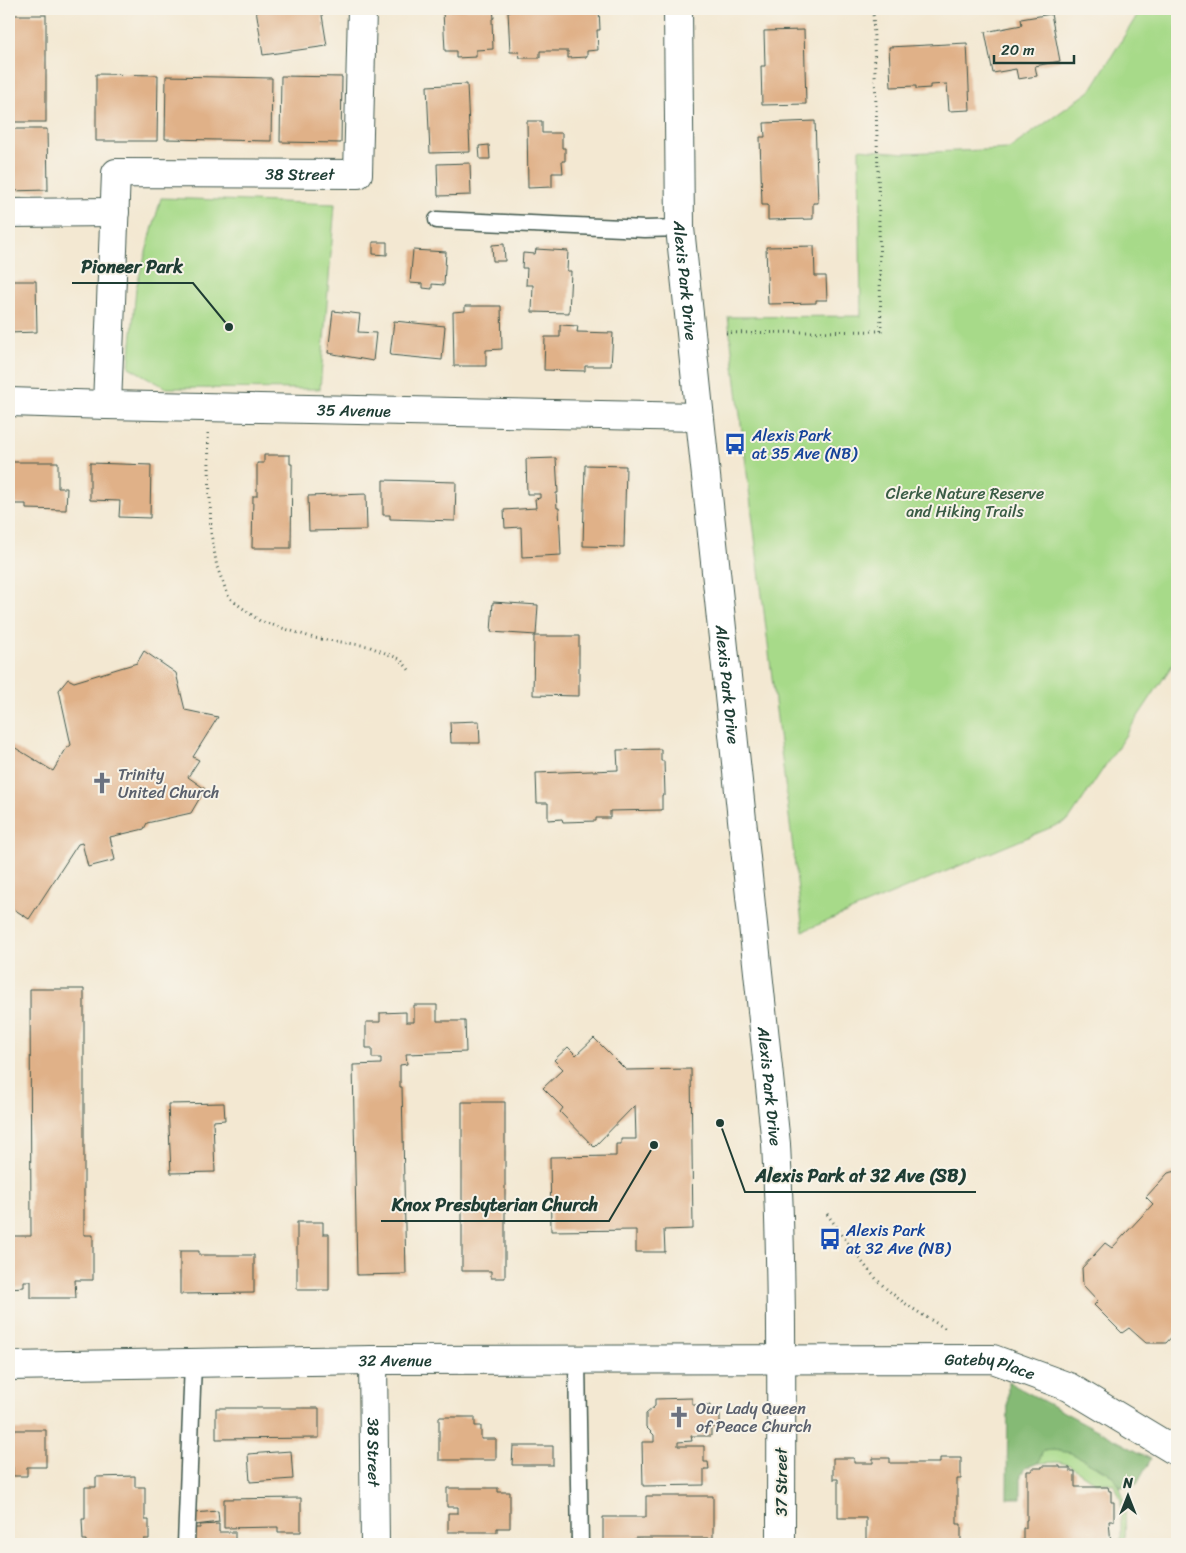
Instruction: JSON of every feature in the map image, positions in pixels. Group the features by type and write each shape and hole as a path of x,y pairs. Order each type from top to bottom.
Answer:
{"street":[{"name":"38 Street","path":"107,405 116,173 358,174 362,9"},
{"name":"Alexis Park Drive","path":"678,9 680,228 776,1144 780,1221 782,1360"},
{"path":"9,212 115,212"},
{"name":"35 Avenue","path":"9,402 699,417"},
{"name":"Gateby Place","path":"782,1360 993,1359 1069,1387 1177,1452"},
{"name":"38 Street","path":"373,1360 375,1544"},
{"name":"32 Avenue","path":"9,1366 373,1360 782,1360"},
{"name":"37 Street","path":"781,1544 782,1360"}],"lane":[{"path":"437,220 645,229 680,228"},
{"path":"577,1360 580,1544"},
{"path":"186,1544 193,1363"}],"path":[{"path":"726,333 881,331 872,9"},
{"path":"207,407 211,533 217,567 230,598 260,621 314,638 368,646 400,659 410,672"},
{"path":"827,1214 872,1274 885,1288 904,1303 948,1330"}],"green space":[{"name":"Clerke Nature Reserve and Hiking Trails","path":"1141,9 1177,9 1177,658 1069,820 803,931 728,317 861,316 859,149 904,153 1009,149 1090,91"},
{"path":"161,198 335,204 320,389 166,388 129,367 136,288"},
{"path":"1008,1382 1151,1459 1137,1484 1121,1487 1110,1474 1071,1453 1053,1450 1043,1451 1038,1463 1025,1468 1021,1475 1021,1498 1007,1498"},
{"path":"1043,1451 1069,1452 1083,1457 1107,1472 1118,1484 1124,1503 1125,1544 1121,1544 1121,1500 1115,1485 1105,1482 1096,1483 1069,1465 1058,1462 1038,1463"}],"building":[{"path":"256,9 321,9 327,46 263,55"},
{"path":"450,9 493,9 493,49 476,50 476,57 456,58 456,51 445,51 443,11 450,11"},
{"path":"514,9 599,9 600,30 597,30 598,50 587,51 587,57 568,58 568,51 540,51 540,58 520,58 519,52 510,52 508,11 514,11"},
{"path":"1051,14 1060,61 1035,66 1037,76 1018,79 1016,69 993,73 985,32 1022,25 1021,19"},
{"path":"9,15 46,15 46,122 9,122"},
{"path":"804,30 806,104 762,105 761,66 765,66 764,31"},
{"path":"967,43 970,110 949,111 947,84 930,85 930,88 916,89 916,86 891,87 889,47"},
{"path":"96,74 158,75 157,141 96,141"},
{"path":"166,76 272,78 271,141 165,139"},
{"path":"281,76 342,77 341,143 280,142"},
{"path":"467,84 470,152 430,153 427,86"},
{"path":"527,121 542,121 542,133 562,133 562,148 565,148 565,161 562,161 563,173 552,173 552,187 528,188"},
{"path":"815,121 818,203 813,203 813,219 768,220 768,205 762,205 760,137 765,137 764,123"},
{"path":"9,129 47,129 48,190 9,191"},
{"path":"489,145 490,159 480,159 479,146"},
{"path":"470,163 471,195 438,196 437,164"},
{"path":"373,242 387,242 387,255 373,254"},
{"path":"504,244 505,261 493,261 492,245"},
{"path":"814,246 815,276 826,276 827,300 816,300 816,303 768,304 766,247"},
{"path":"536,249 568,251 567,271 571,271 569,313 532,312 533,285 526,285 527,268 522,268 523,253 535,254"},
{"path":"413,250 446,252 444,285 432,284 432,289 423,288 423,284 410,283"},
{"path":"9,281 36,281 37,332 9,333"},
{"path":"465,306 501,306 502,349 486,350 486,366 454,366 453,312 465,311"},
{"path":"333,311 360,314 358,332 376,333 373,361 328,353"},
{"path":"394,321 445,326 442,360 390,355"},
{"path":"560,325 578,326 577,332 613,333 611,366 585,366 585,371 544,370 545,337 560,337"},
{"path":"264,455 290,455 290,464 292,464 291,548 252,548 253,496 257,496 257,463 264,463"},
{"path":"556,458 558,493 556,493 557,508 559,508 561,555 522,557 521,527 505,528 504,510 536,508 535,499 540,498 540,494 527,494 526,459"},
{"path":"9,462 58,462 58,488 67,488 66,510 26,509 26,504 9,504"},
{"path":"90,463 151,465 150,518 119,517 120,501 90,500"},
{"path":"585,465 626,466 624,547 583,546"},
{"path":"383,480 456,482 455,521 390,519 390,515 383,515"},
{"path":"366,494 367,530 309,531 308,496"},
{"path":"493,602 538,605 536,635 491,632"},
{"path":"534,636 579,636 579,696 533,695"},
{"name":"Trinity United Church","path":"144,651 176,673 185,710 218,717 193,757 199,760 188,777 205,789 191,813 147,823 144,829 110,837 115,860 88,867 82,843 78,844 29,919 9,906 9,744 53,771 66,749 71,745 59,690 68,679 74,682 137,663"},
{"path":"479,721 480,743 451,743 450,722"},
{"path":"661,749 661,761 664,761 665,795 662,795 662,810 610,811 610,818 596,818 596,821 563,822 562,819 548,820 548,803 537,803 536,773 618,770 617,750"},
{"path":"30,989 84,989 84,1235 93,1235 93,1280 75,1280 76,1298 31,1298 31,1281 24,1281 24,1287 9,1288 9,1236 31,1236"},
{"path":"414,1005 437,1005 437,1021 465,1021 466,1052 406,1054 407,1064 400,1065 406,1274 357,1275 353,1065 381,1064 381,1058 372,1058 372,1048 366,1048 366,1022 380,1022 380,1013 406,1012 406,1022 414,1022"},
{"path":"594,1038 626,1070 691,1069 693,1229 664,1230 665,1252 636,1252 636,1230 551,1231 550,1157 616,1156 616,1144 621,1144 621,1139 636,1139 635,1105 594,1147 560,1112 563,1108 543,1088 563,1069 554,1060 568,1047 576,1055"},
{"path":"462,1102 505,1102 505,1278 491,1278 491,1271 462,1271"},
{"path":"224,1103 225,1120 213,1121 215,1172 171,1173 168,1104"},
{"path":"1177,1171 1177,1331 1166,1343 1146,1343 1129,1328 1122,1333 1094,1305 1098,1301 1083,1285 1082,1268 1105,1243 1112,1248 1153,1204 1146,1197 1168,1173"},
{"path":"297,1222 323,1222 323,1234 329,1234 329,1290 297,1290"},
{"path":"180,1251 199,1251 199,1255 254,1255 254,1293 180,1294"},
{"path":"692,1398 692,1405 710,1405 710,1414 720,1414 720,1427 711,1427 711,1436 691,1436 692,1441 678,1442 678,1446 704,1446 704,1462 708,1462 709,1469 704,1469 704,1485 643,1486 642,1442 654,1442 654,1435 646,1427 646,1414 655,1406 655,1399"},
{"path":"216,1408 319,1408 319,1438 216,1439"},
{"path":"439,1417 475,1417 475,1426 481,1426 481,1439 496,1439 496,1460 439,1460"},
{"path":"10,1430 46,1430 46,1467 27,1467 27,1476 13,1476"},
{"path":"513,1446 553,1446 553,1465 512,1465"},
{"path":"291,1451 293,1479 250,1482 248,1454"},
{"path":"833,1458 854,1458 854,1463 873,1463 873,1458 890,1458 890,1463 940,1463 940,1458 961,1458 961,1479 957,1479 957,1524 961,1524 961,1544 866,1544 866,1518 838,1518 838,1479 833,1479"},
{"path":"1042,1466 1060,1466 1060,1468 1070,1468 1070,1471 1075,1471 1075,1487 1108,1487 1109,1491 1111,1491 1111,1502 1114,1502 1114,1521 1109,1521 1111,1544 1023,1544 1023,1528 1026,1528 1027,1520 1027,1471 1032,1471 1032,1468 1042,1468"},
{"path":"135,1476 135,1487 145,1487 145,1520 149,1520 149,1539 144,1539 144,1544 86,1544 86,1540 83,1540 82,1519 85,1519 85,1487 96,1487 96,1477"},
{"path":"447,1488 498,1488 498,1492 510,1492 510,1528 497,1528 497,1532 448,1532 448,1513 458,1513 458,1507 447,1507"},
{"path":"646,1496 713,1496 713,1538 635,1538 635,1541 603,1542 603,1517 646,1517"},
{"path":"301,1498 301,1532 278,1532 278,1527 224,1528 224,1499"},
{"path":"218,1511 219,1522 196,1525 194,1513"},
{"path":"219,1524 219,1532 235,1532 235,1544 190,1544 190,1528 200,1528 200,1525"},
{"path":"538,1542 560,1542 560,1544 538,1544"},
{"path":"587,1542 610,1543 587,1544"}],"place":[{"name":"Pioneer Park","path":"229,327"},
{"name":"Alexis Park at 35 Ave (NB)","path":"735,444"},
{"name":"Trinity United Church","path":"102,783"},
{"name":"Alexis Park at 32 Ave (SB)","path":"720,1123"},
{"name":"Knox Presbyterian Church","path":"654,1145"},
{"name":"Alexis Park at 32 Ave (NB)","path":"830,1239"},
{"name":"Our Lady Queen of Peace Church","path":"679,1417"}]}
